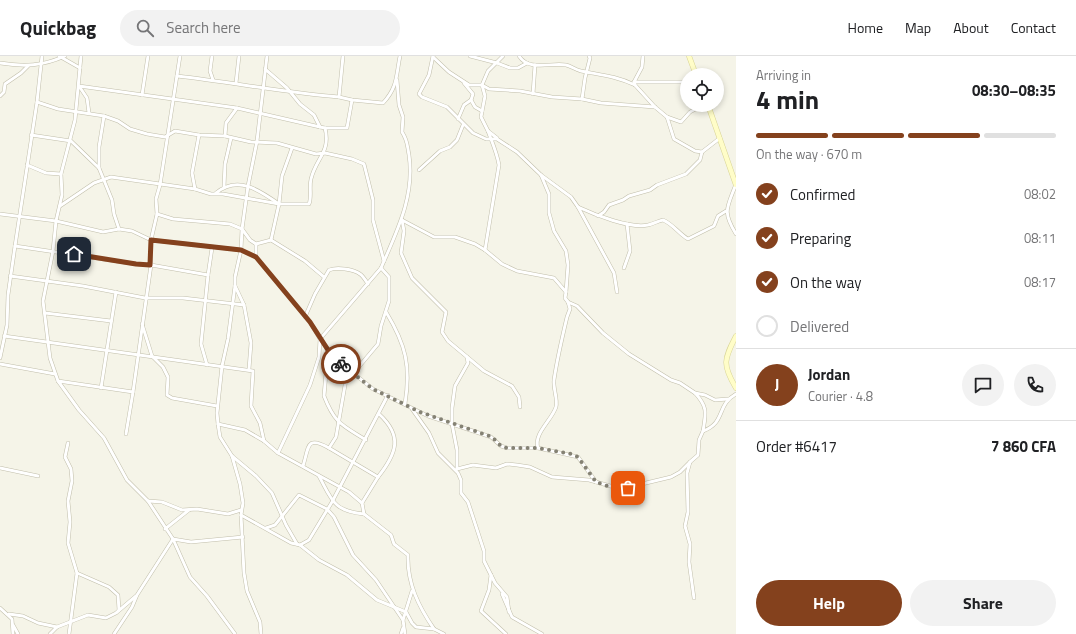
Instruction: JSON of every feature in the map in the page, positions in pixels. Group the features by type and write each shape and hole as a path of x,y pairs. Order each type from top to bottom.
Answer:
{"main road":[{"path":"689,56 693,68"},
{"path":"711,112 736,184"},
{"path":"736,336 726,354 725,365 728,375 736,388"}],"street":[{"path":"0,358 7,326 10,276 37,102 42,56"},
{"path":"0,63 28,66 41,64 65,56"},
{"path":"81,56 76,112 61,174 62,195 56,221 48,282 43,302 50,358 58,381 79,410 104,438 128,480 148,501 173,539 190,577 214,605 235,634"},
{"path":"142,95 148,56"},
{"path":"126,434 150,265 151,240 156,214 156,199 160,185 180,56"},
{"path":"212,56 210,71 213,80"},
{"path":"236,82 239,56"},
{"path":"267,56 256,141 242,229 241,250 228,339 222,366 217,406 218,424 220,437 232,456 256,476 272,493 298,545"},
{"path":"339,97 343,56"},
{"path":"400,56 398,80 399,105 403,117 402,132 408,140 411,170 402,220 404,232 400,253 412,278 446,312 442,332 448,341 484,371 512,386 519,397 520,407"},
{"path":"482,110 475,107 472,100 473,94 433,56 429,75 420,94 422,97 447,107 463,125 473,133 491,139 497,138"},
{"path":"470,56 510,68 518,68 527,63"},
{"path":"486,250 499,165 498,156 494,150 488,130 480,117 485,96 482,85 488,71 503,56"},
{"path":"519,56 527,63 535,65 547,66 562,64 587,72 614,76 635,84 680,82"},
{"path":"582,99 590,58 588,56"},
{"path":"635,84 642,67 643,56"},
{"path":"60,57 80,68"},
{"path":"534,94 535,65"},
{"path":"0,96 4,92 5,84 21,74 28,66"},
{"path":"265,69 290,92 300,104 314,115 320,126"},
{"path":"177,76 236,82 290,92 383,103 389,96 398,80"},
{"path":"462,82 469,85 482,85 489,89 520,91 552,97 582,99 601,103 655,107"},
{"path":"635,84 655,107 667,116 681,122 690,112"},
{"path":"79,86 237,108 325,128 347,128 352,100"},
{"path":"79,86 88,98 89,113"},
{"path":"458,119 464,105 472,100"},
{"path":"37,102 58,109 104,116 118,121 130,129 147,134 165,136 175,131 198,135 225,136 251,142 277,143 316,154 324,153 352,159 364,164 373,200 373,220 384,261"},
{"path":"225,136 226,122 237,108"},
{"path":"99,168 99,147 104,116"},
{"path":"667,116 674,139 695,151 702,152"},
{"path":"419,170 440,151 450,147 457,140 463,125"},
{"path":"60,206 94,183 111,177 279,204 309,204 311,178 324,153 328,140 325,128"},
{"path":"488,130 517,152 541,175 571,197 614,273 617,292"},
{"path":"195,190 192,173 198,135"},
{"path":"31,136 70,141 91,158 99,168 112,200 114,214 119,229"},
{"path":"224,187 230,138"},
{"path":"598,216 604,212 609,205 686,174 700,160 702,152 720,138"},
{"path":"271,240 279,204 282,176 292,148"},
{"path":"27,165 46,173 61,174"},
{"path":"538,448 536,443 539,435 548,423 556,406 554,381 570,309 565,298 568,265 566,252 554,231 549,213 549,194 541,175"},
{"path":"216,194 224,187 233,184 248,186 279,204"},
{"path":"736,184 726,211 728,222 736,234"},
{"path":"578,207 598,216 627,224 647,226 664,220 668,222 680,235 688,239 714,226 718,216 726,211"},
{"path":"0,214 56,221 103,232 119,229 132,231 151,240 212,248 241,250 256,257 305,317 328,350 338,361 373,389 406,404 412,409 429,433 438,453 458,473"},
{"path":"156,214 173,219 230,224 242,229 250,240 256,244 271,240 305,261 324,276"},
{"path":"402,220 434,237 455,237 466,240 486,250 507,266 517,271 554,278 566,292"},
{"path":"278,453 310,385 319,357 320,339 381,268 397,228 402,220"},
{"path":"624,268 630,251 627,224"},
{"path":"256,244 256,257"},
{"path":"15,246 150,265 208,275"},
{"path":"207,365 201,344 212,248"},
{"path":"305,317 324,276 329,270 333,268 350,270 360,274 368,284"},
{"path":"348,368 357,368 378,344 389,301 389,277 381,268"},
{"path":"10,276 116,292 145,298 205,300 244,305"},
{"path":"235,286 244,305 251,343 249,369"},
{"path":"101,388 116,292"},
{"path":"457,469 473,465 496,468 507,464 530,467 552,476 596,482 613,488 628,488 671,477 680,472 698,455 699,440 703,431 706,412 704,403 695,393 680,383 671,380 629,354 603,333 577,306 568,302"},
{"path":"386,312 404,346 409,378 406,404"},
{"path":"45,313 111,321"},
{"path":"142,321 152,356 163,367 168,377 167,395 172,398 217,406"},
{"path":"4,336 107,350 137,356 152,356 207,365 249,369 253,371 251,406 260,423 264,441"},
{"path":"328,350 324,396 332,416 339,424 366,440"},
{"path":"467,357 468,363 455,386 452,424 457,450 457,469 461,480 461,493 468,502 484,551 484,561 491,574 494,584 502,594 509,612 512,617 542,634"},
{"path":"0,364 55,374"},
{"path":"329,448 336,437 348,368"},
{"path":"58,381 133,392"},
{"path":"695,393 705,395 715,400 728,399 736,394"},
{"path":"298,545 309,540 326,509 332,502 366,440 388,395"},
{"path":"703,431 710,429 717,422 728,399"},
{"path":"412,409 492,437 501,446 507,448 538,448 578,457 596,482"},
{"path":"362,504 383,470 395,446 394,434 390,424 379,414"},
{"path":"218,424 245,430 264,441 278,453 349,492 362,504 364,514"},
{"path":"303,466 310,444 313,441 318,441 378,477"},
{"path":"68,443 65,457 71,469 72,481 68,501 70,516 68,543 77,572 69,634"},
{"path":"232,456 243,503 241,515 244,573 247,591 260,622 261,634"},
{"path":"690,462 687,473 688,512 685,526 690,544 689,562 694,598"},
{"path":"0,468 38,476"},
{"path":"318,474 332,502 345,510 364,514 391,535 394,544 408,556 412,591 423,613 434,629"},
{"path":"266,528 275,525 282,514 299,495 326,509 345,536 353,555 376,580 395,606 403,620"},
{"path":"148,501 162,502 182,510 197,509 228,514 241,510"},
{"path":"165,529 189,510"},
{"path":"241,515 266,528 283,540 298,545 319,560 347,575 377,600 395,606 406,612 416,627 434,629 444,634"},
{"path":"173,539 190,542 243,537"},
{"path":"114,634 173,539"},
{"path":"77,572 109,587 118,595 120,610"},
{"path":"491,574 488,590 481,611 506,634"},
{"path":"401,634 403,620 412,591"},
{"path":"50,634 57,627 88,614 106,618 120,610 137,595"},
{"path":"0,608 9,614 23,616 38,623 57,627"},
{"path":"9,614 18,634"},
{"path":"13,624 13,634"},
{"path":"403,628 405,634"}],"way so far":[{"path":"341,364 373,389 388,395 406,404 412,409 428,416 467,428 482,435 492,437 501,446 507,448 538,448 571,454 578,457 596,482 613,488 628,488"}],"route":[{"path":"74,254 150,265 151,240 212,248 241,250 256,257 290,300 310,322 328,350 341,364"}]}
